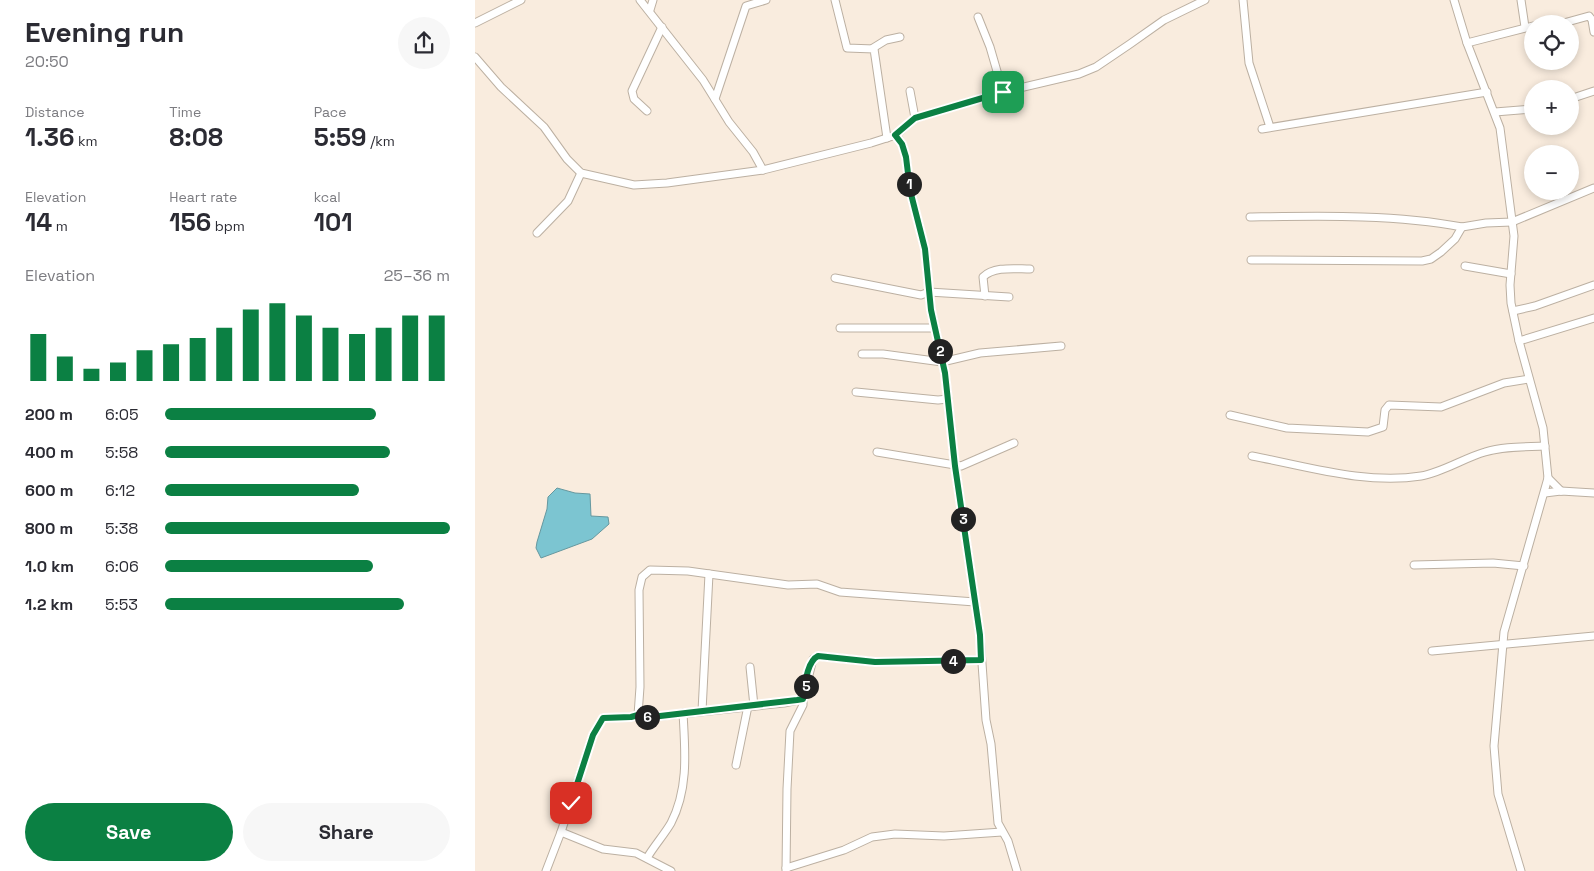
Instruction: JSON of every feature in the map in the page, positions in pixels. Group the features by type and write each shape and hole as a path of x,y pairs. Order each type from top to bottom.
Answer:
{"street":[{"path":"475,22 521,0"},
{"path":"640,0 650,10 715,99 763,170"},
{"path":"650,10 653,0"},
{"path":"715,99 746,6 766,0"},
{"path":"835,0 847,48 873,48 886,40 900,37"},
{"path":"475,58 501,87 544,127 573,167 581,173 633,185 667,183 763,170 887,138 895,135 915,118 1003,92 1088,71 1164,20 1205,0"},
{"path":"1243,0 1249,63 1270,127"},
{"path":"1454,0 1467,43 1495,112 1503,143 1514,249 1511,274 1513,311 1545,446 1548,478 1501,646 1494,746 1495,777 1498,794 1521,871"},
{"path":"1521,0 1525,15"},
{"path":"1579,19 1589,16 1592,20 1594,32"},
{"path":"978,17 990,46 1003,92"},
{"path":"647,112 634,99 632,91 662,26"},
{"path":"1467,43 1524,28"},
{"path":"873,48 887,138"},
{"path":"910,91 915,118"},
{"path":"1579,96 1594,91"},
{"path":"1262,129 1487,92"},
{"path":"1495,112 1524,110"},
{"path":"895,135 902,144 906,157 910,190 925,249 929,292 948,399 955,466 975,602 998,823 1008,841 1017,871"},
{"path":"537,233 568,201 581,173"},
{"path":"1250,217 1315,216 1435,222 1462,227 1486,223 1512,222 1594,188"},
{"path":"1251,260 1422,261 1431,259 1441,252 1462,227"},
{"path":"1465,266 1511,274"},
{"path":"985,296 983,277 988,272 1005,269 1030,269"},
{"path":"835,278 921,295 929,292 1009,296"},
{"path":"1513,311 1535,306 1594,285"},
{"path":"1519,341 1594,318"},
{"path":"840,328 935,328"},
{"path":"862,354 883,354 942,362 980,352 1061,346"},
{"path":"1230,414 1287,428 1369,432 1383,427 1385,410 1389,405 1441,407 1504,383 1529,379"},
{"path":"857,392 938,400 948,399"},
{"path":"877,452 961,466 1014,443"},
{"path":"1252,456 1339,473 1404,478 1423,476 1485,452 1504,448 1545,446"},
{"path":"1548,478 1561,491"},
{"path":"1545,493 1561,491 1594,493"},
{"path":"1414,565 1493,562 1524,566"},
{"path":"638,715 640,687 639,603 642,577 646,572 655,569 788,585 817,584 841,592 975,602"},
{"path":"702,711 709,574"},
{"path":"1432,651 1594,636"},
{"path":"981,660 875,662 818,656 813,659 803,705 790,731 786,869 844,850 872,837 895,834 944,836 1002,832"},
{"path":"736,765 751,706 750,667"},
{"path":"546,871 599,723 606,717 631,717 638,715 643,718 803,699"},
{"path":"647,858 671,823 683,788 686,763 683,713"},
{"path":"561,832 603,849 624,850 647,858 671,871"}],"water":[{"path":"557,488 575,493 590,494 591,516 608,517 609,524 592,539 541,558 536,548 537,542 547,509 548,497"}],"route":[{"path":"571,803 593,735 603,718 638,715 643,718 784,703 803,699 810,666 813,659 818,656 875,662 981,660 980,635 949,419 948,392 931,310 925,249 913,206 906,157 902,144 895,135 909,121 915,118 963,106 1003,92"}]}
